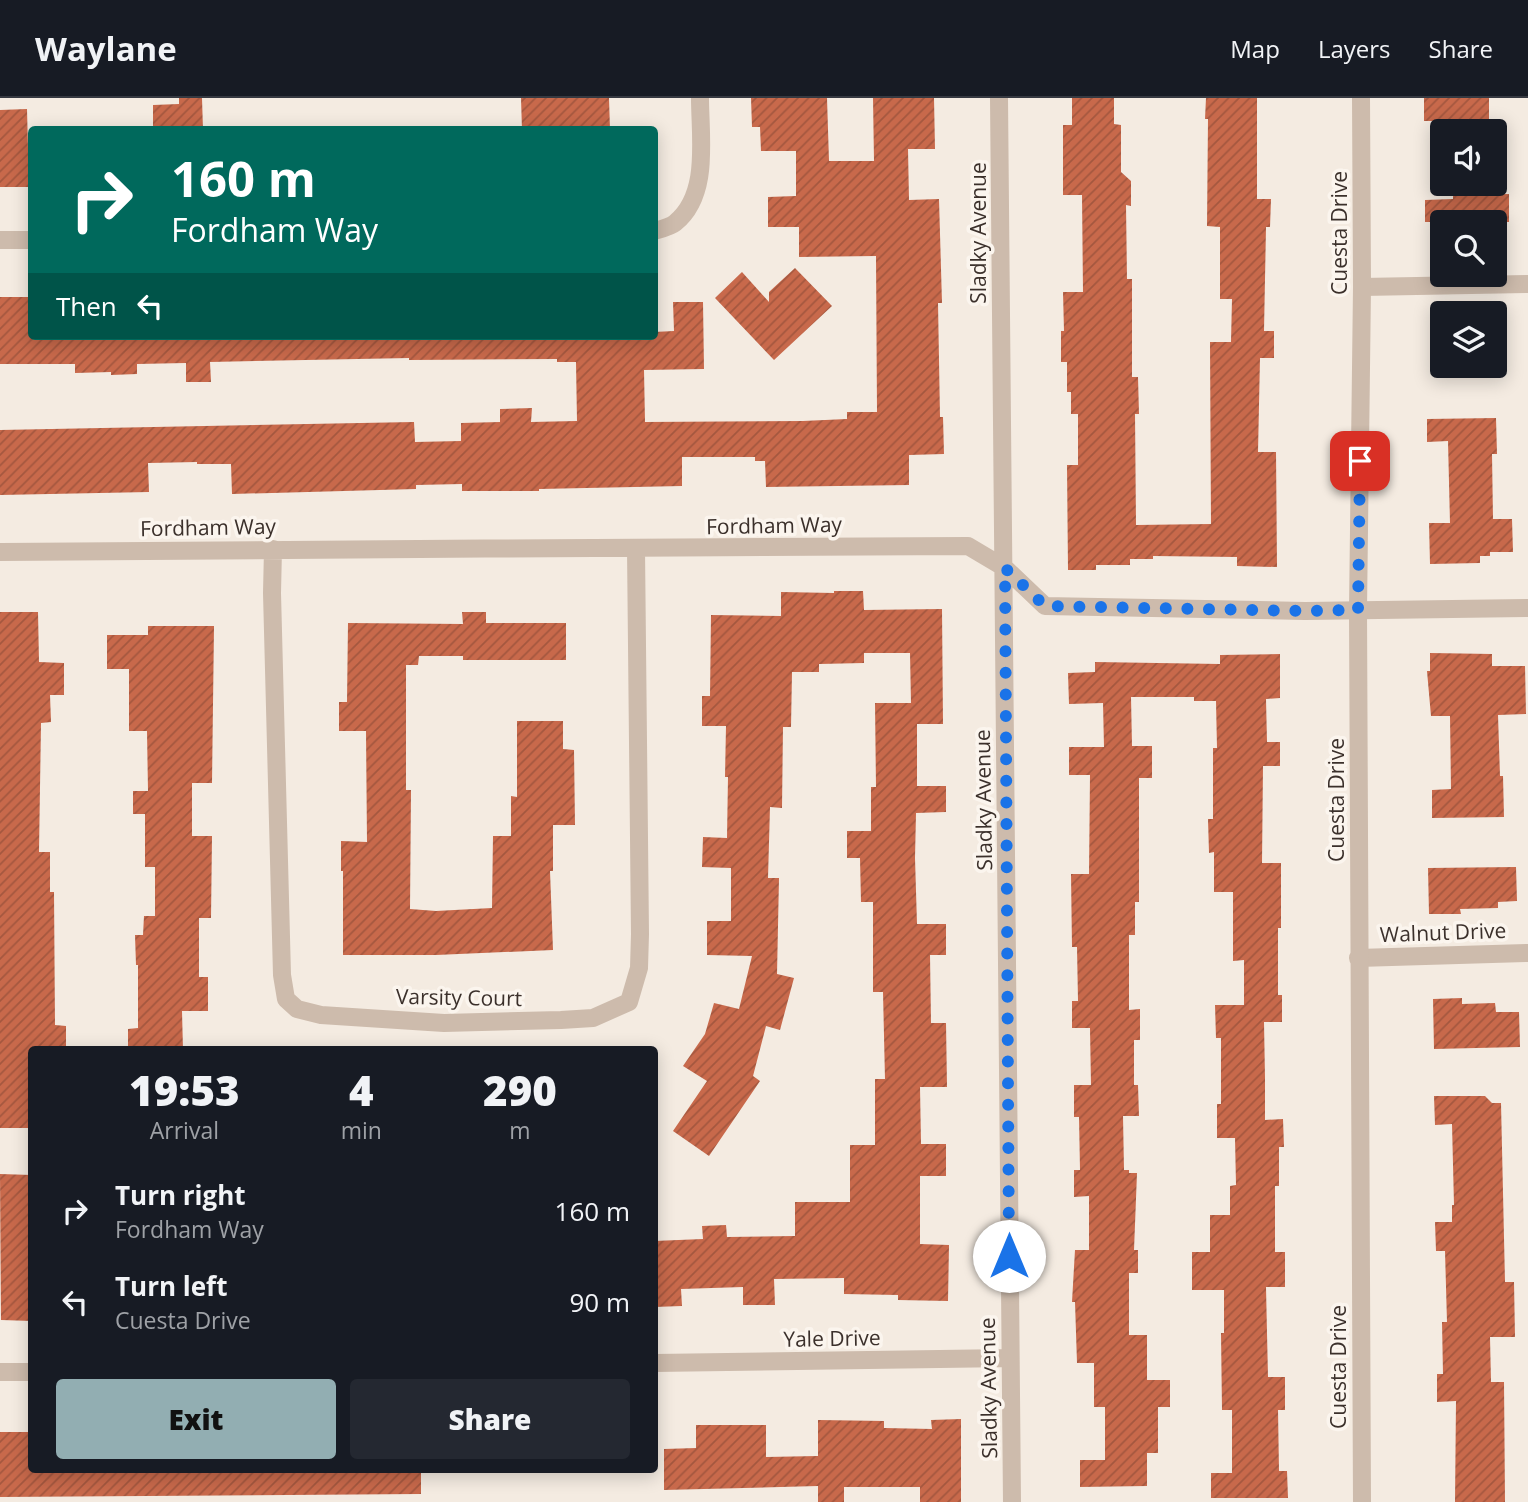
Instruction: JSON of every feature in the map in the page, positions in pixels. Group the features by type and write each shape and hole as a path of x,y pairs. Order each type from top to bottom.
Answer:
{"street":[{"path":"658,230 674,224 690,204 700,176 700,98"},
{"name":"Sladky Avenue","path":"999,98 1012,1502"},
{"name":"Cuesta Drive","path":"1361,98 1358,958 1362,1502"},
{"path":"0,240 28,240"},
{"path":"1362,287 1528,284"},
{"name":"Fordham Way","path":"0,552 273,549 636,550 968,545 1005,568 1045,606 1305,611 1528,608"},
{"name":"Varsity Court","path":"273,549 282,975 286,999 297,1009 321,1015 444,1023 593,1018 629,1002 639,968 640,934 636,550"},
{"name":"Walnut Drive","path":"1358,958 1528,953"},
{"name":"Yale Drive","path":"658,1363 1010,1358"},
{"path":"0,1372 28,1372"}],"building":[{"path":"179,98 202,98 203,126 153,126 153,105 179,104"},
{"path":"521,98 609,98 610,126 522,126"},
{"path":"751,98 827,98 829,161 874,161 873,98 934,98 935,149 908,149 909,200 939,199 942,303 938,303 940,417 943,417 944,454 909,455 909,485 766,487 765,461 755,461 755,457 682,457 682,486 462,491 462,484 416,485 416,489 232,494 231,464 197,462 148,463 149,492 0,495 0,430 414,422 415,442 461,441 461,423 500,422 500,409 532,408 531,422 577,421 576,362 557,362 557,359 409,358 210,362 211,382 186,382 186,363 137,364 137,374 111,375 111,372 75,373 75,364 0,364 0,297 28,297 28,340 658,340 658,332 674,331 673,302 703,302 704,369 644,370 645,422 803,421 847,419 847,412 877,412 876,256 799,257 799,227 768,227 768,197 796,196 796,151 761,151 760,127 752,127"},
{"path":"1072,98 1114,98 1114,124 1121,125 1121,172 1131,181 1131,206 1126,205 1127,279 1132,279 1132,377 1138,377 1139,414 1135,414 1136,525 1211,524 1210,342 1231,342 1232,299 1220,299 1220,227 1207,226 1206,98 1257,98 1257,199 1271,199 1270,227 1266,227 1264,331 1274,331 1274,358 1260,358 1258,452 1276,452 1277,567 1237,566 1237,557 1153,556 1153,559 1130,559 1130,565 1096,565 1096,570 1068,570 1067,465 1078,465 1078,414 1071,414 1071,392 1067,392 1067,362 1061,362 1061,331 1064,331 1063,292 1083,292 1082,195 1063,195 1063,125 1072,125"},
{"path":"1424,98 1489,98 1489,119 1424,121"},
{"path":"27,109 28,187 0,187 0,110"},
{"path":"1507,194 1509,222 1507,210 1430,210 1430,222 1425,222 1425,200"},
{"path":"795,268 832,306 774,360 715,298 742,272 769,302 769,292"},
{"path":"1496,418 1497,454 1492,454 1493,519 1512,519 1513,552 1490,552 1490,556 1480,556 1480,563 1430,564 1429,523 1450,523 1448,441 1427,442 1427,419"},
{"path":"863,591 864,610 942,609 943,724 917,724 917,786 946,786 946,812 916,813 915,858 917,924 946,924 946,955 930,955 931,1023 946,1023 947,1087 920,1087 921,1144 946,1144 946,1176 920,1176 920,1244 949,1245 948,1301 898,1300 898,1295 844,1294 844,1278 774,1279 775,1305 743,1305 743,1287 681,1289 682,1306 658,1307 658,1241 703,1239 702,1226 726,1225 727,1237 795,1236 795,1202 850,1202 850,1145 875,1145 875,1079 885,1079 883,992 873,992 873,902 861,902 860,858 847,858 847,831 871,831 871,787 876,787 875,703 911,703 910,653 864,653 864,663 819,664 819,672 792,672 791,727 783,727 782,808 770,807 768,878 779,878 777,974 794,978 780,1030 766,1026 753,1076 760,1081 709,1156 673,1131 707,1081 683,1066 705,1034 714,1003 739,1009 752,956 707,955 707,921 731,921 731,868 702,867 703,837 727,838 726,726 702,726 702,696 710,696 711,615 781,616 781,592"},
{"path":"0,612 38,612 39,662 64,663 64,695 50,695 51,722 41,723 39,852 50,852 50,892 54,892 55,1025 66,1026 66,1046 28,1046 28,1128 0,1128"},
{"path":"462,612 486,612 486,623 566,623 566,660 463,660 463,656 419,656 418,665 406,665 406,790 411,790 410,909 436,911 492,908 493,836 511,836 511,796 517,797 517,721 563,721 563,749 574,750 575,825 553,825 553,871 550,871 553,950 436,955 343,955 341,841 367,842 366,731 339,731 339,702 347,702 348,623 463,624"},
{"path":"148,626 214,626 212,783 192,783 192,836 212,836 211,918 199,918 199,977 208,977 208,1011 182,1011 183,1046 128,1046 128,1029 138,1028 135,935 143,935 144,916 155,916 155,867 145,867 145,814 133,814 133,791 148,791 147,731 129,731 129,669 107,669 107,635 148,635"},
{"path":"1430,653 1492,654 1492,666 1525,666 1526,714 1498,715 1504,817 1432,818 1432,790 1451,789 1450,716 1431,716 1427,671 1430,671"},
{"path":"1280,654 1280,698 1266,699 1267,742 1280,742 1280,766 1263,766 1262,863 1281,863 1278,995 1282,995 1282,1022 1264,1022 1265,1120 1283,1119 1284,1147 1279,1147 1279,1186 1275,1186 1275,1252 1285,1252 1285,1287 1266,1287 1268,1377 1285,1377 1285,1410 1278,1410 1279,1471 1287,1471 1288,1498 1211,1498 1211,1473 1232,1473 1232,1410 1222,1410 1221,1333 1224,1333 1224,1290 1192,1290 1192,1252 1210,1252 1210,1215 1230,1215 1230,1186 1236,1185 1235,1138 1217,1138 1217,1104 1221,1104 1221,1038 1216,1038 1215,1005 1244,1005 1244,960 1233,961 1233,892 1214,892 1214,852 1209,853 1208,819 1213,819 1213,748 1217,748 1216,701 1194,701 1194,697 1131,697 1132,746 1152,746 1152,778 1139,778 1139,902 1135,902 1135,935 1129,935 1129,1010 1140,1009 1140,1040 1134,1040 1134,1085 1138,1085 1139,1116 1123,1116 1124,1170 1137,1173 1134,1250 1138,1250 1138,1273 1129,1273 1129,1335 1147,1335 1147,1380 1170,1380 1170,1407 1158,1407 1158,1453 1147,1453 1147,1486 1080,1487 1080,1460 1105,1460 1105,1407 1094,1407 1094,1363 1077,1363 1075,1302 1072,1302 1075,1250 1089,1250 1089,1196 1074,1197 1074,1170 1080,1170 1079,1117 1074,1117 1074,1085 1091,1085 1090,1028 1072,1028 1072,1001 1078,1001 1077,947 1072,947 1071,874 1089,874 1090,775 1069,775 1069,747 1104,747 1103,703 1069,704 1068,673 1095,672 1095,662 1220,664 1220,655"},
{"path":"1516,867 1517,901 1498,902 1498,908 1460,909 1461,914 1429,914 1428,868"},
{"path":"1462,998 1462,1004 1495,1003 1496,1012 1519,1012 1520,1047 1434,1049 1433,999"},
{"path":"1434,1096 1485,1096 1492,1103 1501,1103 1505,1282 1514,1282 1515,1337 1490,1337 1491,1382 1504,1382 1505,1502 1455,1502 1456,1401 1437,1402 1437,1374 1443,1374 1442,1322 1447,1322 1445,1251 1436,1251 1435,1222 1452,1222 1454,1205 1452,1124 1435,1125"},
{"path":"0,1174 28,1175 28,1321 1,1320"},
{"path":"961,1419 961,1502 920,1502 920,1487 844,1487 844,1502 818,1502 818,1486 664,1490 664,1449 696,1448 696,1425 766,1425 766,1457 818,1456 818,1420 884,1421 884,1428 932,1429 931,1420"},
{"path":"0,1432 28,1432 28,1473 421,1473 421,1494 0,1497"}],"route":[{"path":"1009,1256 1005,568 1045,606 1358,610 1360,461"}]}
